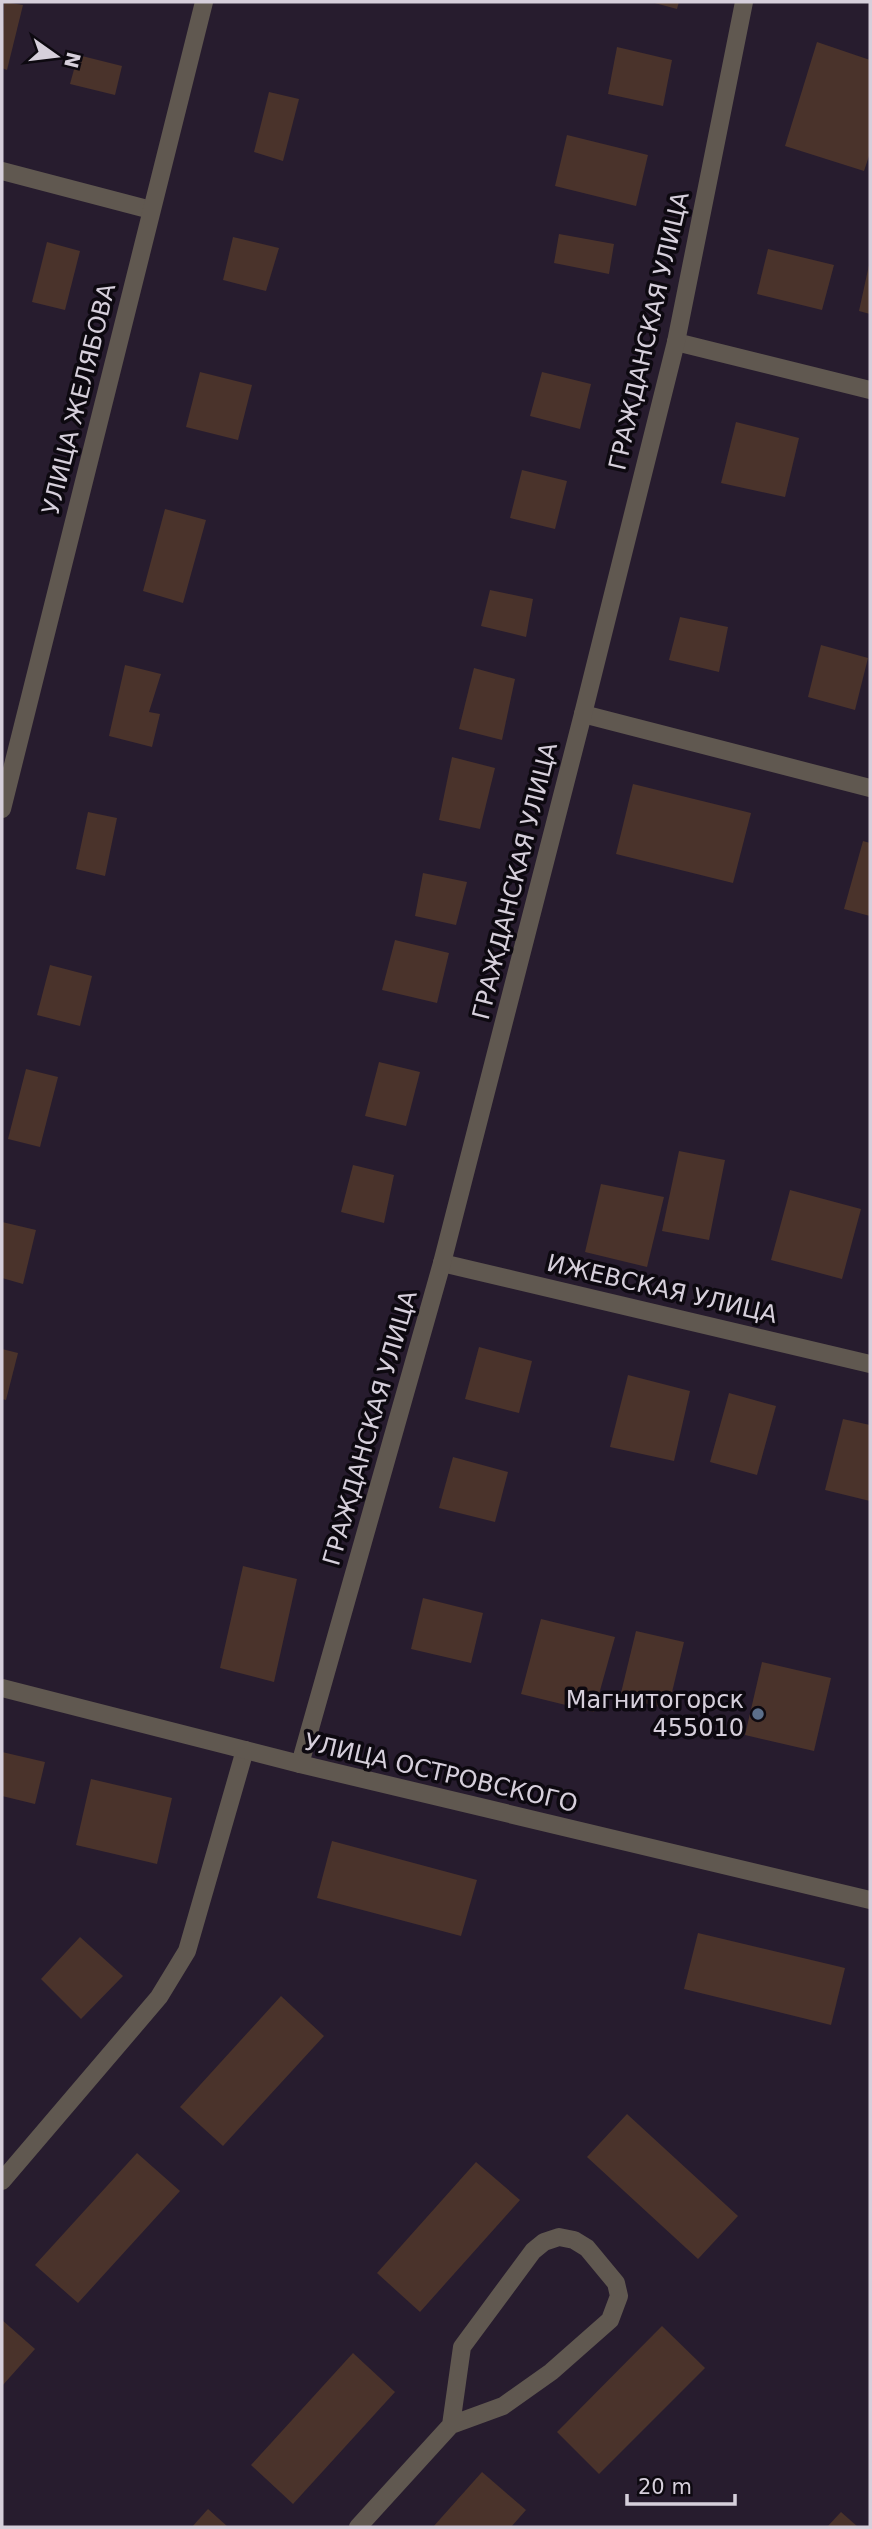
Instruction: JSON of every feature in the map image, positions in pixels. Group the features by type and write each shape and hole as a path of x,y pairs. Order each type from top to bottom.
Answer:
{"street":[{"name":"УЛИЦА ЖЕЛЯБОВА","path":"2,809 204,2"},
{"name":"ГРАЖДАНСКАЯ УЛИЦА","path":"300,1764 442,1263 583,714 676,342 744,2"},
{"path":"2,171 151,210"},
{"path":"676,342 870,390"},
{"path":"583,714 870,788"},
{"name":"ИЖЕВСКАЯ УЛИЦА","path":"442,1263 870,1364"},
{"name":"УЛИЦА ОСТРОВСКОГО","path":"2,1688 300,1764 870,1900"},
{"path":"2,2181 159,1997 187,1951 246,1750"},
{"path":"358,2527 451,2425 503,2406 551,2372 610,2320 619,2296 616,2283 587,2248 566,2238 544,2242 533,2251 471,2332 458,2363 451,2425"}],"building":[{"path":"4,2 23,5 7,70 2,68"},
{"path":"651,2 679,2 677,9"},
{"path":"817,42 870,60 870,153 864,171 785,146"},
{"path":"617,47 672,60 663,106 608,94"},
{"path":"78,55 122,66 115,95 70,84"},
{"path":"269,92 299,99 283,161 254,152"},
{"path":"567,135 648,155 636,206 555,186"},
{"path":"559,234 614,244 609,274 554,263"},
{"path":"233,237 279,248 266,291 223,280"},
{"path":"47,242 80,251 65,310 32,302"},
{"path":"768,249 834,265 822,310 757,294"},
{"path":"870,265 870,314 859,311"},
{"path":"200,372 252,385 238,440 186,427"},
{"path":"542,372 591,384 580,429 530,416"},
{"path":"736,422 799,438 785,497 721,483"},
{"path":"522,470 567,481 555,529 510,518"},
{"path":"165,509 206,520 183,603 143,591"},
{"path":"490,590 533,599 526,637 481,626"},
{"path":"680,617 728,627 719,672 669,660"},
{"path":"821,645 868,658 855,710 808,697"},
{"path":"125,665 161,674 149,712 160,714 152,747 109,736"},
{"path":"474,668 515,679 502,740 459,729"},
{"path":"452,757 495,768 480,829 439,820"},
{"path":"633,784 751,813 733,883 616,854"},
{"path":"88,812 117,818 105,876 76,869"},
{"path":"863,841 870,843 870,916 844,909"},
{"path":"423,873 467,882 456,925 415,916"},
{"path":"395,940 449,953 437,1003 382,990"},
{"path":"50,965 92,976 80,1026 37,1015"},
{"path":"379,1062 420,1072 406,1126 365,1116"},
{"path":"26,1069 58,1077 40,1147 8,1139"},
{"path":"679,1151 725,1160 709,1240 662,1231"},
{"path":"353,1165 394,1175 384,1223 341,1212"},
{"path":"601,1184 664,1197 647,1267 585,1252"},
{"path":"790,1190 861,1209 842,1279 771,1260"},
{"path":"2,1222 36,1230 23,1284 2,1278"},
{"path":"479,1347 532,1361 519,1413 465,1399"},
{"path":"2,1349 18,1353 6,1400 2,1399"},
{"path":"628,1375 690,1391 674,1461 610,1447"},
{"path":"729,1393 776,1406 757,1475 710,1462"},
{"path":"843,1419 870,1425 870,1501 825,1490"},
{"path":"453,1457 508,1472 495,1522 439,1508"},
{"path":"243,1566 297,1579 274,1682 220,1668"},
{"path":"423,1598 483,1613 471,1663 411,1649"},
{"path":"541,1619 615,1637 594,1712 521,1694"},
{"path":"636,1631 684,1642 668,1709 620,1697"},
{"path":"762,1662 831,1678 814,1751 745,1735"},
{"path":"2,1752 45,1762 35,1804 2,1796"},
{"path":"91,1779 172,1798 157,1864 76,1845"},
{"path":"332,1841 477,1880 461,1936 317,1898"},
{"path":"698,1933 845,1968 831,2025 684,1989"},
{"path":"80,1937 123,1976 81,2019 41,1979"},
{"path":"281,1996 324,2036 223,2146 180,2107"},
{"path":"627,2114 738,2216 698,2259 587,2157"},
{"path":"137,2153 180,2191 78,2303 35,2265"},
{"path":"476,2162 520,2200 420,2312 377,2273"},
{"path":"2,2320 35,2349 2,2386"},
{"path":"662,2326 705,2368 599,2474 557,2432"},
{"path":"353,2353 395,2392 293,2504 251,2465"},
{"path":"482,2472 526,2510 511,2527 433,2527"},
{"path":"208,2509 228,2527 192,2527"},
{"path":"841,2512 858,2527 827,2527"}],"place":[{"name":"Магнитогорск 455010","path":"758,1714"}]}
